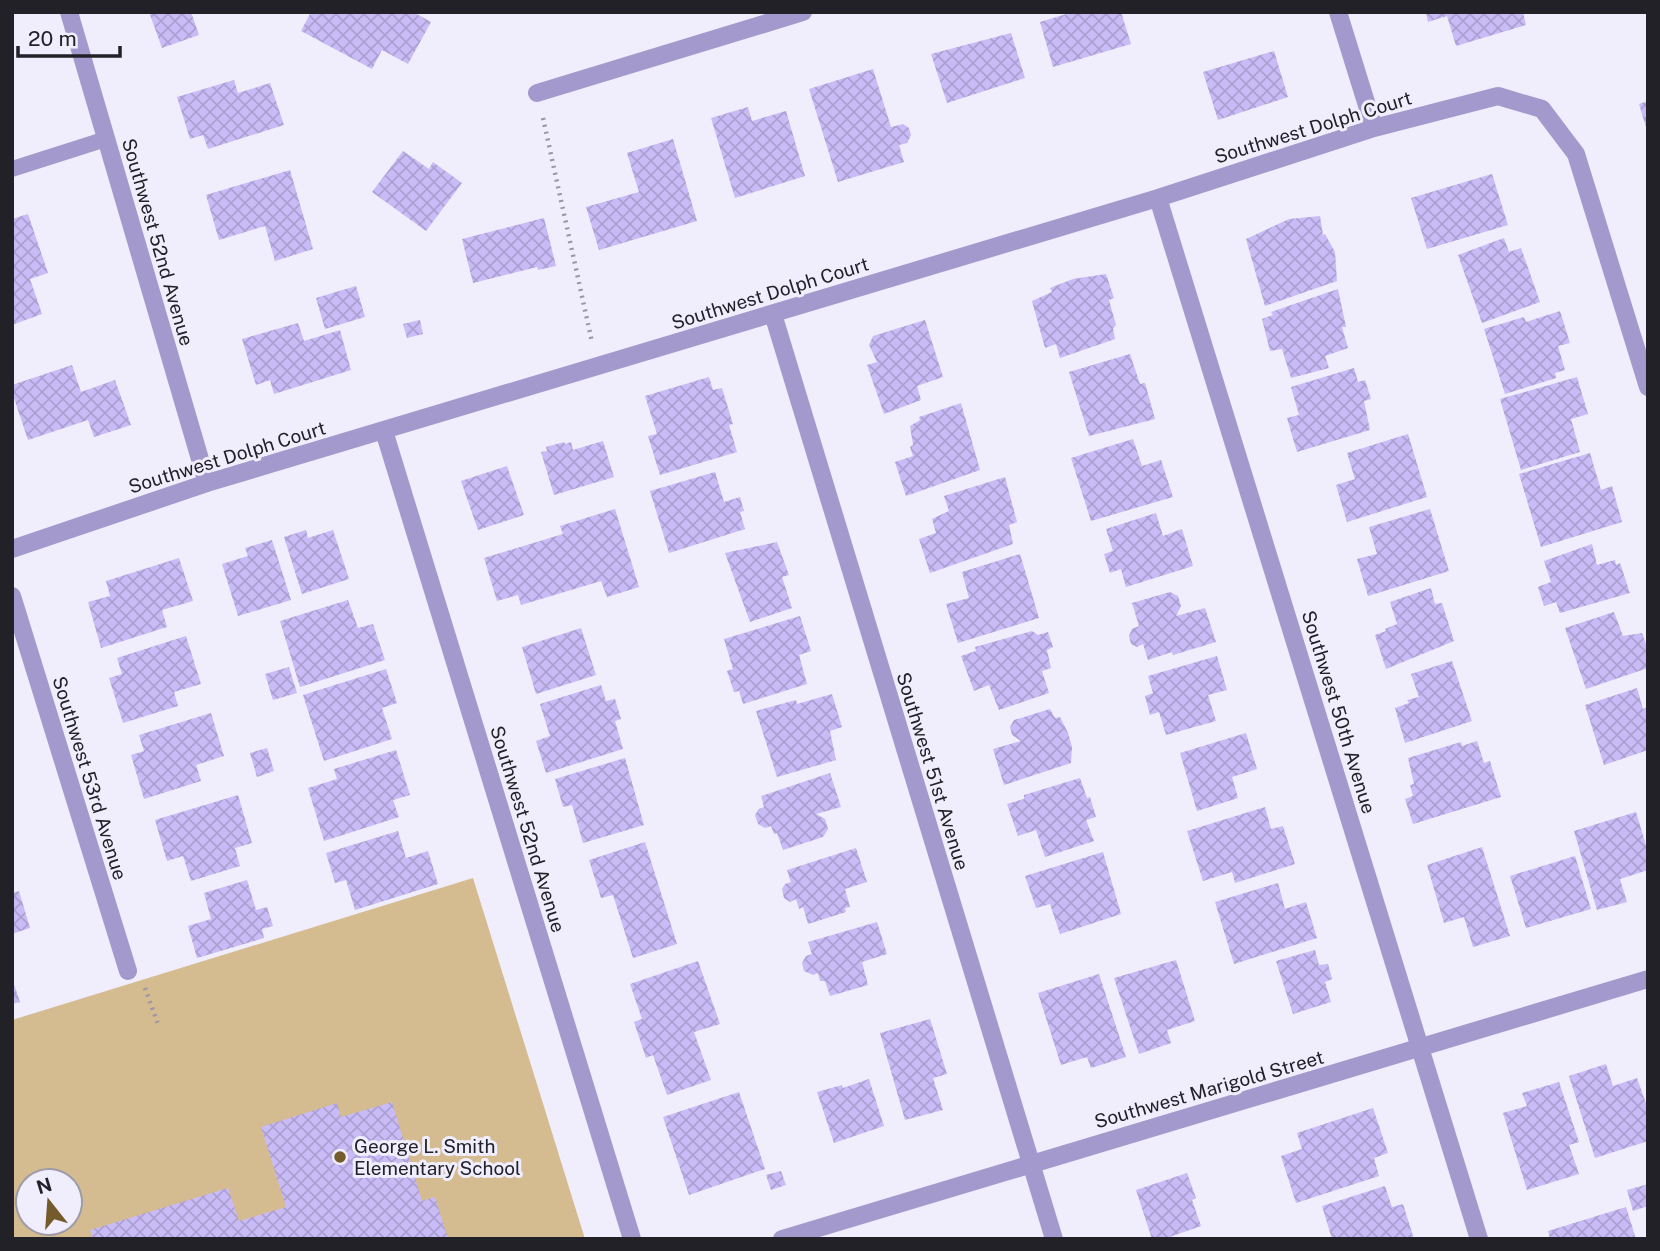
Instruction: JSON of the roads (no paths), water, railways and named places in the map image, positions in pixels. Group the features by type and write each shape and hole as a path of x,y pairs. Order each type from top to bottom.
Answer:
{"street":[{"name":"Southwest 52nd Avenue","path":"69,12 207,483"},
{"path":"537,93 803,12"},
{"path":"1338,12 1374,128"},
{"name":"Southwest Dolph Court","path":"12,548 207,483 1157,198 1374,128 1499,96 1542,109 1576,155 1648,387"},
{"name":"Southwest 50th Avenue","path":"1157,198 1479,1239"},
{"name":"Southwest 51st Avenue","path":"773,314 1054,1239"},
{"name":"Southwest 52nd Avenue","path":"384,430 632,1239"},
{"name":"Southwest 53rd Avenue","path":"12,596 128,971"},
{"name":"Southwest Marigold Street","path":"782,1239 1648,979"}],"lane":[{"path":"12,169 106,139"}],"place":[{"name":"George L. Smith Elementary School","path":"340,1157"}]}
